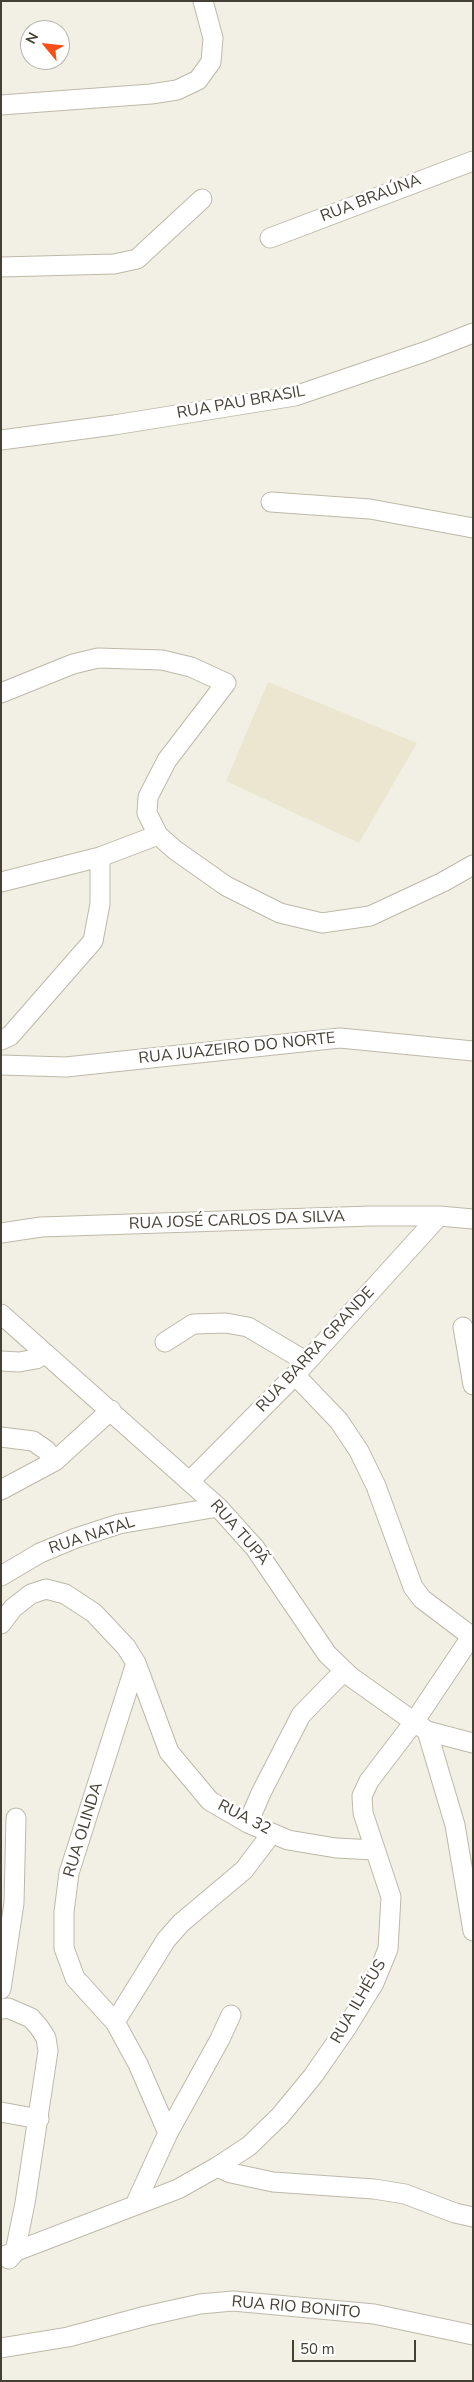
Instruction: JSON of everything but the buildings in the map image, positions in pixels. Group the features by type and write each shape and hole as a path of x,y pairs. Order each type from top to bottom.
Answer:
{"street":[{"path":"1,105 152,94 177,90 198,80 211,62 213,38 203,1"},
{"name":"RUA BRAÚNA","path":"270,238 473,161"},
{"path":"1,266 114,264 137,259 202,198"},
{"name":"RUA PAU BRASIL","path":"1,440 114,425 295,396 427,351 473,333"},
{"path":"271,502 370,509 473,528"},
{"path":"1,693 73,664 98,658 162,660 191,667 226,683 167,760 148,797 147,813 158,836 226,886 280,913 322,923 370,916 443,882 473,865"},
{"path":"1,882 100,857 158,836"},
{"path":"1,1040 10,1036 93,941 100,904 100,857"},
{"name":"RUA JUAZEIRO DO NORTE","path":"1,1065 66,1067 340,1038 473,1051"},
{"name":"RUA JOSÉ CARLOS DA SILVA","path":"1,1233 41,1227 371,1216 439,1216 473,1219"},
{"name":"RUA BARRA GRANDE","path":"190,1481 301,1368 439,1216"},
{"name":"RUA TUPÃ","path":"1,1314 218,1506 255,1548 308,1629 327,1654 344,1670 384,1702 421,1726 473,1743"},
{"path":"165,1342 194,1324 226,1323 248,1327 301,1368 359,1451 376,1486 413,1587 422,1599 472,1635"},
{"path":"463,1326 473,1386"},
{"path":"1,1361 19,1362 36,1359 45,1353"},
{"path":"1,1490 55,1461 111,1410"},
{"path":"1,1437 33,1441 46,1450 55,1461"},
{"name":"RUA NATAL","path":"1,1576 40,1552 119,1524 218,1506"},
{"name":"RUA 32","path":"1,1624 13,1608 31,1594 46,1589 65,1594 94,1613 126,1647 136,1663 169,1752 210,1801 248,1823 288,1840 336,1848 375,1850"},
{"name":"RUA ILHÉUS","path":"8,2255 178,2189 218,2167 249,2146 280,2116 313,2076 374,1983 388,1949 391,1897 363,1813 362,1796 369,1781 421,1726 472,1635"},
{"name":"RUA OLINDA","path":"136,1663 69,1873 64,1912 64,1948 68,1964 75,1978 114,2022 138,2064 168,2133"},
{"path":"248,1823 261,1793 301,1715 344,1670"},
{"path":"421,1726 455,1826 473,1931"},
{"path":"1,1989 14,1903 16,1818"},
{"path":"114,2022 166,1940 200,1906 244,1870 272,1833"},
{"path":"1,2009 8,2008 31,2018 39,2026 46,2038 48,2051 39,2119 8,2255 1,2268"},
{"path":"135,2205 168,2133 220,2039 231,2015"},
{"path":"1,2112 39,2119"},
{"path":"218,2167 231,2173 273,2182 374,2189 405,2194 473,2217"},
{"name":"RUA RIO BONITO","path":"1,2348 68,2336 200,2304 233,2301 374,2314 473,2335"}],"shaded area":[{"path":"268,682 417,743 359,843 226,781"}]}
